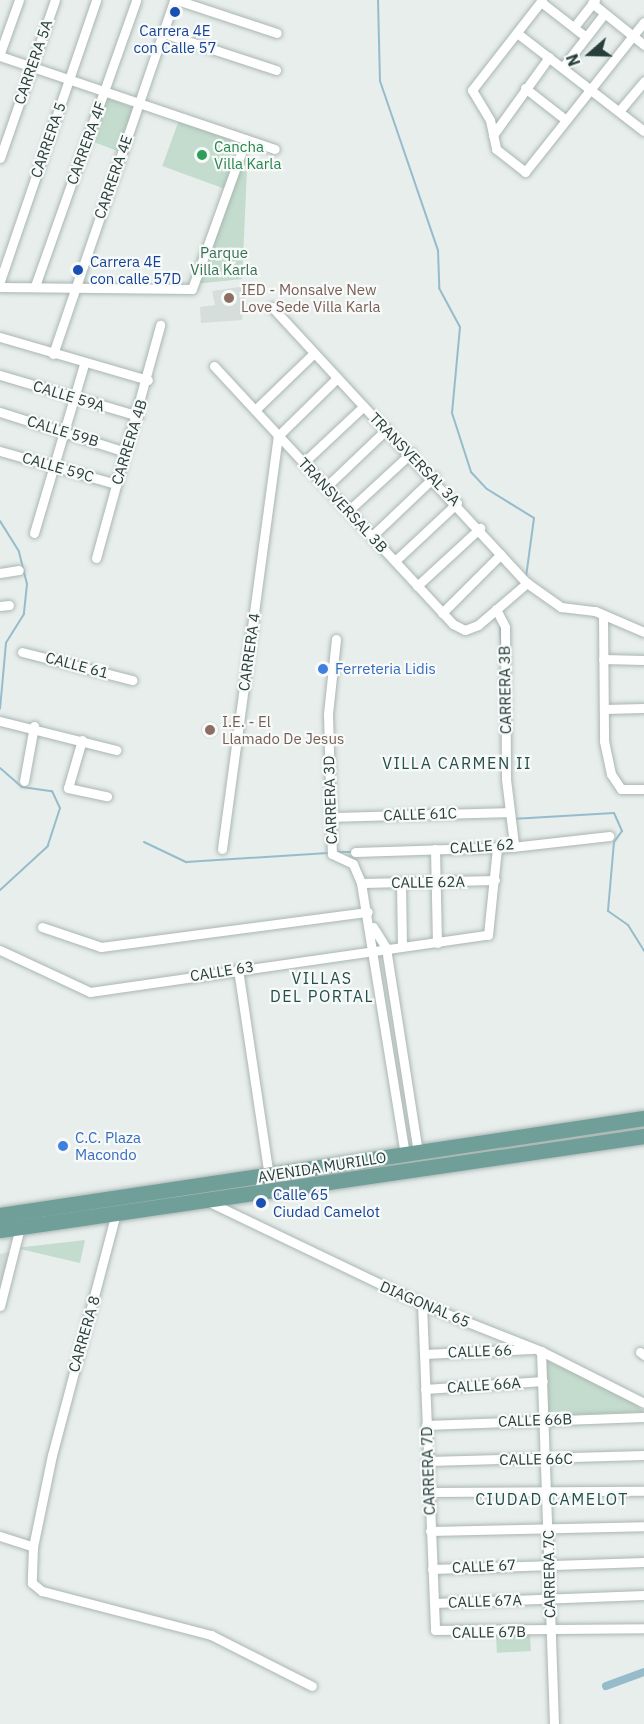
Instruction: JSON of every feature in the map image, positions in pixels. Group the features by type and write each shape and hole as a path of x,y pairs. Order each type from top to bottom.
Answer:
{"main road":[{"name":"AVENIDA MURILLO","path":"0,1215 644,1118"},
{"name":"AVENIDA MURILLO","path":"0,1230 644,1136"}],"street":[{"path":"19,0 0,54 274,149"},
{"name":"CARRERA 5A","path":"0,159 55,0"},
{"name":"CARRERA 5","path":"0,281 96,0"},
{"name":"CARRERA 4F","path":"35,286 136,0"},
{"path":"176,0 277,33"},
{"name":"CARRERA 4E","path":"53,354 176,0"},
{"path":"586,37 541,1 472,90 493,135 496,149 525,172 644,22"},
{"path":"574,27 593,2 604,14 644,45"},
{"path":"563,67 604,14"},
{"path":"163,33 276,70"},
{"path":"517,33 592,88 644,131"},
{"path":"493,135 549,57"},
{"path":"620,110 644,82"},
{"path":"525,88 566,120"},
{"path":"0,287 76,284 192,289 246,140"},
{"name":"TRANSVERSAL 3A","path":"272,307 337,378 434,477 527,583 561,607 603,615"},
{"name":"CARRERA 4B","path":"96,558 125,452 148,380 160,325"},
{"path":"0,337 84,364 148,380"},
{"path":"255,410 314,353"},
{"path":"34,533 72,398 84,364"},
{"name":"TRANSVERSAL 3B","path":"214,366 442,613 465,630 478,625 496,609"},
{"name":"CALLE 59A","path":"0,375 138,416"},
{"path":"278,436 337,378"},
{"path":"303,463 364,406"},
{"name":"CALLE 59B","path":"0,412 63,430 125,452"},
{"path":"326,487 387,429"},
{"name":"CARRERA 4","path":"222,849 278,436"},
{"name":"CALLE 59C","path":"0,451 116,484"},
{"path":"348,511 411,453"},
{"path":"372,536 434,477"},
{"path":"395,561 458,503"},
{"path":"417,586 480,528"},
{"path":"442,613 501,554"},
{"path":"0,573 19,570"},
{"path":"496,609 527,583"},
{"name":"CARRERA 3B","path":"496,609 505,627 508,812 514,844"},
{"path":"644,632 603,615 604,709 614,781 621,789 644,789"},
{"name":"CARRERA 3D","path":"336,639 328,714 332,852 353,864 361,883"},
{"name":"CALLE 61","path":"22,652 132,680"},
{"path":"603,659 644,660"},
{"path":"604,709 644,708"},
{"path":"1,722 34,726 116,750"},
{"path":"24,781 34,726"},
{"path":"82,740 68,788 107,796"},
{"name":"CALLE 61C","path":"331,817 508,812"},
{"name":"CALLE 62","path":"355,852 497,848 514,844 609,836"},
{"path":"495,880 497,848"},
{"path":"435,849 437,943"},
{"name":"CALLE 62A","path":"361,883 495,880"},
{"name":"CALLE 63","path":"0,950 90,992 375,949 437,943 488,935 495,880"},
{"path":"361,883 375,949 397,1102 412,1154"},
{"path":"400,883 402,946"},
{"path":"42,927 101,946 368,912"},
{"path":"371,925 386,948 410,1101 412,1154"},
{"path":"238,969 269,1176"},
{"path":"397,1102 410,1101"},
{"name":"DIAGONAL 65","path":"207,1201 423,1304 539,1350 644,1403"},
{"name":"CARRERA 8","path":"116,1213 52,1455 29,1574 42,1591 211,1635 312,1686"},
{"path":"0,1306 20,1227"},
{"name":"CARRERA 7D","path":"423,1304 434,1628 441,1633"},
{"name":"CALLE 66","path":"424,1354 539,1350"},
{"name":"CARRERA 7C","path":"539,1350 543,1381 548,1492 554,1724"},
{"name":"CALLE 66A","path":"425,1389 543,1381"},
{"name":"CALLE 66B","path":"426,1425 544,1418 644,1417"},
{"name":"CALLE 66C","path":"428,1461 644,1455"},
{"path":"429,1492 644,1491"},
{"path":"430,1531 644,1526"},
{"path":"0,1536 33,1547"},
{"name":"CALLE 67","path":"432,1569 549,1563 644,1562"},
{"name":"CALLE 67A","path":"434,1603 644,1595"},
{"name":"CALLE 67B","path":"441,1633 644,1629"}],"shaded area":[{"name":"IED - Monsalve New Love Sede Villa Karla","path":"246,286 242,320 201,323 200,307 215,305 212,291"},
{"name":"I.E. - El Llamado De Jesus","path":"210,721 218,726 219,730 214,738 210,739 202,734 201,730 206,722"},
{"path":"10,1252 0,1288 0,1254"}],"green space":[{"path":"105,97 134,108 117,151 89,140"},
{"name":"Cancha Villa Karla","path":"179,120 242,143 225,189 162,166"},
{"name":"Parque Villa Karla","path":"248,148 242,279 195,284 245,150"},
{"path":"85,1240 80,1263 16,1248"},
{"path":"545,1360 628,1397 644,1412 546,1416"},
{"path":"530,1634 531,1651 497,1653 496,1636"}],"waterway":[{"path":"378,0 380,81 438,250 439,288 460,327 452,413 471,472 487,489 534,518 526,577"},
{"path":"0,521 19,552 27,584 24,614 6,643 0,709"},
{"path":"500,626 501,647"},
{"path":"0,768 22,787 52,791 60,808 48,846 0,890"},
{"path":"512,819 614,813 622,831 614,842 608,911 628,925 644,951"},
{"path":"144,842 186,862 328,853"},
{"path":"337,852 352,852"},
{"path":"606,1686 644,1672"}],"place":[{"name":"Carrera 4E con Calle 57","path":"175,12"},
{"name":"Cancha Villa Karla","path":"202,155"},
{"name":"Carrera 4E con calle 57D","path":"78,270"},
{"name":"IED - Monsalve New Love Sede Villa Karla","path":"229,298"},
{"name":"Ferreteria Lidis","path":"323,669"},
{"name":"I.E. - El Llamado De Jesus","path":"210,730"},
{"name":"C.C. Plaza Macondo","path":"63,1146"},
{"name":"Calle 65 Ciudad Camelot","path":"261,1203"}],"district":[{"name":"VILLA CARMEN II","path":"457,763"},
{"name":"VILLAS DEL PORTAL","path":"322,987"},
{"name":"CIUDAD CAMELOT","path":"552,1499"}]}
